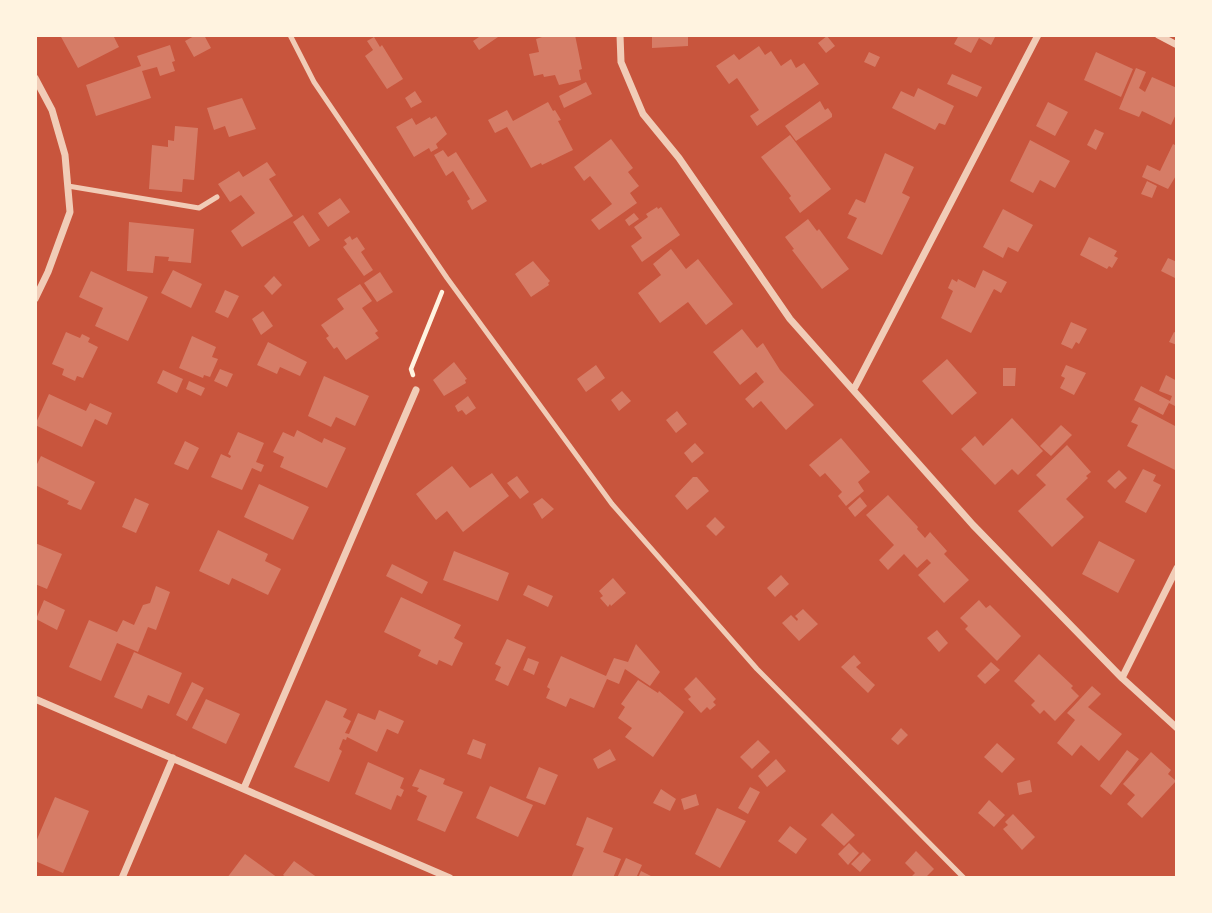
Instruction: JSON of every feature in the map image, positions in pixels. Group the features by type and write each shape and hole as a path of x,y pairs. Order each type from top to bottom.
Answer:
{"street":[{"path":"620,35 621,62 643,114 679,158 790,318 973,525 1122,678 1177,728"},
{"path":"855,389 1038,35"},
{"path":"1158,35 1177,45"},
{"path":"35,78 52,110 65,155 70,212 35,299"},
{"path":"244,788 416,390"},
{"path":"1122,678 1177,568"},
{"path":"35,699 450,878"},
{"path":"122,878 173,758"}],"lane":[{"path":"290,35 314,82 447,278 612,504 757,669 964,878"},
{"path":"68,186 199,208 217,197"}],"path":[{"path":"416,390 411,369 447,278"}],"building":[{"path":"60,35 113,35 119,47 78,68"},
{"path":"196,35 204,35 211,48 194,57 185,41"},
{"path":"482,35 501,35 479,50 473,41"},
{"path":"548,35 575,35 582,69 579,70 581,80 559,85 555,75 534,76 529,54 539,52 536,39"},
{"path":"652,35 688,35 688,46 652,48"},
{"path":"959,35 996,35 991,45 979,38 971,53 954,44"},
{"path":"827,36 835,46 826,53 818,43"},
{"path":"374,37 403,79 387,89 365,56 373,50 367,41"},
{"path":"170,45 175,71 160,76 157,67 142,71 151,98 96,116 86,85 141,66 137,56"},
{"path":"759,46 765,55 771,51 781,66 791,59 796,68 804,63 819,84 757,126 750,116 759,110 737,78 729,84 716,66 734,54 739,60"},
{"path":"869,52 880,57 875,67 864,62"},
{"path":"1096,52 1133,69 1121,97 1084,80"},
{"path":"1136,68 1146,72 1139,88 1145,92 1152,77 1177,88 1177,112 1171,125 1142,111 1139,117 1119,109"},
{"path":"952,74 982,87 977,97 947,84"},
{"path":"586,82 592,94 564,108 559,96"},
{"path":"918,88 954,106 945,125 939,123 935,130 892,108 901,91 914,97"},
{"path":"415,91 422,102 411,108 405,98"},
{"path":"242,98 256,129 229,137 225,126 214,130 207,108"},
{"path":"820,101 825,110 828,108 832,117 796,141 785,126"},
{"path":"548,102 561,120 558,121 573,150 531,168 507,127 495,133 488,120 507,110 513,121"},
{"path":"1048,102 1068,112 1055,136 1036,126"},
{"path":"436,116 447,134 436,144 438,148 431,152 429,148 414,157 396,127 412,118 416,125"},
{"path":"175,126 198,128 194,180 183,179 182,192 149,189 152,145 168,147 168,140 174,141"},
{"path":"1095,129 1104,133 1096,150 1087,145"},
{"path":"790,135 831,189 800,213 789,198 791,196 761,157"},
{"path":"611,139 633,168 628,172 639,186 630,193 637,203 599,230 591,220 612,204 590,176 584,181 574,167"},
{"path":"1030,140 1070,161 1055,188 1040,180 1033,193 1010,181"},
{"path":"1173,144 1177,146 1177,174 1168,189 1142,177 1147,165 1160,171"},
{"path":"443,150 448,157 456,152 487,201 472,210 467,201 470,199 453,171 446,176 434,155"},
{"path":"885,153 914,167 902,193 910,197 882,255 847,238 857,218 848,214 856,199 865,203"},
{"path":"267,162 276,175 269,179 293,216 242,247 231,231 255,213 241,195 230,202 218,184 239,171 243,177"},
{"path":"1147,181 1157,186 1152,198 1141,194"},
{"path":"340,198 350,212 328,227 318,213"},
{"path":"657,207 661,207 680,235 642,262 631,246 642,238 634,227"},
{"path":"1003,209 1033,225 1018,252 1008,247 1003,258 983,247"},
{"path":"634,213 639,219 629,226 625,220"},
{"path":"303,215 320,240 309,247 293,222"},
{"path":"808,219 817,231 819,229 849,269 822,289 785,237"},
{"path":"129,222 194,229 191,263 168,261 169,257 155,256 153,273 127,271"},
{"path":"350,236 352,240 357,237 365,249 361,252 373,270 364,276 343,247 347,244 344,240"},
{"path":"1089,237 1117,251 1114,256 1118,258 1112,268 1109,266 1107,269 1080,255"},
{"path":"671,249 686,269 698,259 733,304 706,325 688,302 660,323 638,293 661,275 653,264"},
{"path":"1168,258 1177,262 1177,279 1161,271"},
{"path":"533,261 550,281 549,285 531,297 515,274"},
{"path":"173,270 202,284 191,308 161,293"},
{"path":"983,270 1007,282 1001,293 994,289 971,333 941,318 953,291 948,288 952,279 957,282 958,279 975,288"},
{"path":"91,271 148,297 128,341 95,326 103,308 79,297"},
{"path":"380,272 393,292 377,302 364,283"},
{"path":"274,276 282,285 272,295 264,286"},
{"path":"360,284 372,301 362,308 378,331 375,333 379,338 346,360 326,338 329,336 321,325 344,309 337,299"},
{"path":"225,290 239,296 228,318 215,312"},
{"path":"263,311 273,326 261,335 252,319"},
{"path":"1071,322 1087,329 1079,344 1076,342 1072,349 1061,344"},
{"path":"742,329 757,348 763,343 780,370 814,405 786,430 761,401 753,408 745,399 764,382 756,372 740,385 713,352"},
{"path":"66,332 80,338 82,334 90,338 88,342 98,347 83,378 77,376 75,381 62,375 64,369 52,364"},
{"path":"1174,332 1177,333 1177,345 1169,342"},
{"path":"192,336 216,347 212,357 218,359 210,377 204,375 203,378 179,368"},
{"path":"268,342 307,362 300,376 280,367 277,374 257,365"},
{"path":"947,359 977,393 952,415 922,381"},
{"path":"454,362 467,379 466,383 444,396 433,380"},
{"path":"596,365 605,378 586,392 577,379"},
{"path":"1066,365 1086,373 1074,395 1060,388 1065,378 1061,376"},
{"path":"1003,368 1016,368 1015,386 1003,386"},
{"path":"220,369 233,374 227,387 214,381"},
{"path":"163,370 183,379 177,393 157,383"},
{"path":"1166,375 1177,381 1177,407 1169,403 1163,415 1134,400 1141,386 1170,401 1172,396 1159,391"},
{"path":"324,376 369,396 355,426 336,417 331,427 308,416"},
{"path":"189,381 205,388 201,396 186,389"},
{"path":"622,391 631,401 619,411 611,400"},
{"path":"49,394 86,411 90,403 112,413 107,425 95,419 82,447 35,425"},
{"path":"468,396 476,408 466,415 462,410 458,412 455,406"},
{"path":"1139,407 1177,427 1175,470 1127,446 1138,425 1131,422"},
{"path":"677,411 687,424 676,433 666,420"},
{"path":"1012,418 1043,451 1018,475 1012,469 995,485 961,449 975,436 983,446"},
{"path":"1061,425 1072,435 1051,456 1040,446"},
{"path":"297,430 322,443 324,438 346,448 327,488 280,467 284,457 273,452 283,432 294,437"},
{"path":"238,432 264,443 256,462 264,465 261,472 252,468 242,490 211,477 221,454 230,458 228,454"},
{"path":"841,438 870,472 858,482 864,491 846,506 838,496 842,492 825,473 820,477 809,465"},
{"path":"185,441 199,448 188,470 174,464"},
{"path":"695,443 704,453 692,463 684,453"},
{"path":"1067,445 1091,472 1066,499 1084,517 1052,547 1018,511 1046,485 1036,475"},
{"path":"41,456 95,482 81,510 67,504 69,501 35,485 35,468"},
{"path":"452,466 470,488 492,473 509,496 463,532 447,511 436,520 416,494"},
{"path":"1143,469 1156,475 1153,481 1161,485 1146,513 1125,502"},
{"path":"1119,470 1127,478 1115,489 1107,481"},
{"path":"517,476 529,492 520,499 507,483"},
{"path":"693,477 697,477 709,491 687,510 675,496"},
{"path":"259,484 309,507 293,540 244,517"},
{"path":"888,495 925,538 930,532 947,551 944,554 969,580 944,603 918,575 931,563 927,559 917,568 904,554 888,570 879,560 894,545 866,515"},
{"path":"860,497 867,506 855,517 848,508"},
{"path":"135,498 149,504 136,533 122,527"},
{"path":"542,498 554,509 542,519 533,504"},
{"path":"715,517 725,527 716,536 706,526"},
{"path":"218,530 268,554 265,561 281,569 268,595 232,578 229,585 199,571"},
{"path":"1099,541 1135,560 1118,593 1082,574"},
{"path":"35,543 62,554 47,589 35,584"},
{"path":"454,551 509,573 498,601 443,580"},
{"path":"392,564 428,582 422,594 386,576"},
{"path":"781,575 789,584 775,597 767,588"},
{"path":"613,578 626,593 608,607 600,598 603,596 599,591"},
{"path":"528,585 553,596 548,607 523,595"},
{"path":"156,586 170,592 156,630 148,627 138,652 117,643 101,681 69,667 89,620 117,632 123,620 134,625 143,605 150,603"},
{"path":"401,597 461,625 454,638 463,643 452,666 439,660 437,665 418,656 421,650 384,632"},
{"path":"44,600 65,610 57,630 36,619"},
{"path":"979,600 986,608 990,605 1021,636 997,661 965,629 968,626 960,618"},
{"path":"803,609 818,624 799,641 782,623 791,615 797,621 795,616"},
{"path":"937,630 948,643 939,652 927,638"},
{"path":"507,639 526,647 508,686 495,680 501,667 495,664"},
{"path":"636,644 660,672 650,686 625,669 619,684 607,679 594,708 570,698 566,707 546,698 550,689 547,687 561,656 606,676 614,658 628,662"},
{"path":"134,652 182,673 169,704 148,695 142,709 114,697"},
{"path":"1039,654 1073,686 1071,688 1079,696 1055,721 1044,710 1040,714 1031,705 1035,701 1014,681"},
{"path":"854,655 861,663 856,667 875,685 868,693 841,667"},
{"path":"528,658 539,662 534,675 523,670"},
{"path":"991,662 1000,670 985,684 977,676"},
{"path":"696,677 716,699 713,702 716,705 710,710 707,707 701,713 688,699 691,697 684,689"},
{"path":"638,680 658,693 659,691 684,712 653,757 625,737 632,728 618,718 625,707 621,704"},
{"path":"192,682 204,688 187,721 176,715"},
{"path":"1092,686 1101,694 1088,707 1122,734 1099,761 1081,745 1072,756 1057,743 1075,720 1067,713"},
{"path":"206,699 240,714 226,744 192,728"},
{"path":"326,700 347,709 343,717 351,721 345,733 349,734 358,713 375,720 379,710 404,721 398,734 387,729 377,752 347,737 346,740 343,739 339,749 342,751 329,782 294,767"},
{"path":"901,728 908,735 898,745 891,739"},
{"path":"473,739 486,744 481,759 467,754"},
{"path":"758,740 770,752 752,769 740,757"},
{"path":"997,743 1015,759 1002,773 984,757"},
{"path":"610,749 616,760 598,769 593,759"},
{"path":"1127,750 1139,759 1111,795 1100,786"},
{"path":"1151,752 1171,770 1168,774 1176,781 1142,818 1127,804 1135,795 1123,784"},
{"path":"776,759 786,771 767,787 758,776"},
{"path":"368,762 404,778 400,788 404,790 401,797 397,795 391,810 355,794"},
{"path":"539,767 558,775 545,805 526,798"},
{"path":"420,769 445,779 443,784 463,792 445,832 417,820 427,796 417,791 419,788 412,786"},
{"path":"1030,780 1032,792 1019,795 1017,783"},
{"path":"490,786 533,805 518,837 476,818"},
{"path":"750,787 760,792 748,814 738,808"},
{"path":"661,789 676,799 670,811 653,803"},
{"path":"696,794 699,805 684,810 681,799"},
{"path":"55,797 89,811 63,873 35,861 35,844"},
{"path":"989,800 1005,815 994,827 978,813"},
{"path":"717,808 746,821 720,868 695,854"},
{"path":"832,813 855,835 844,846 821,825"},
{"path":"1013,814 1035,837 1022,850 1003,829 1008,825 1005,822"},
{"path":"587,817 613,828 603,852 621,859 613,878 571,878 584,848 576,845"},
{"path":"790,826 807,839 796,854 778,841"},
{"path":"849,843 859,853 848,865 838,854"},
{"path":"916,851 934,869 925,878 910,878 915,873 905,863"},
{"path":"863,852 871,860 860,872 851,864"},
{"path":"245,854 278,878 227,878"},
{"path":"626,858 642,865 636,878 617,878"},
{"path":"294,861 318,878 287,878 283,875"},
{"path":"641,871 655,878 638,878"}]}
